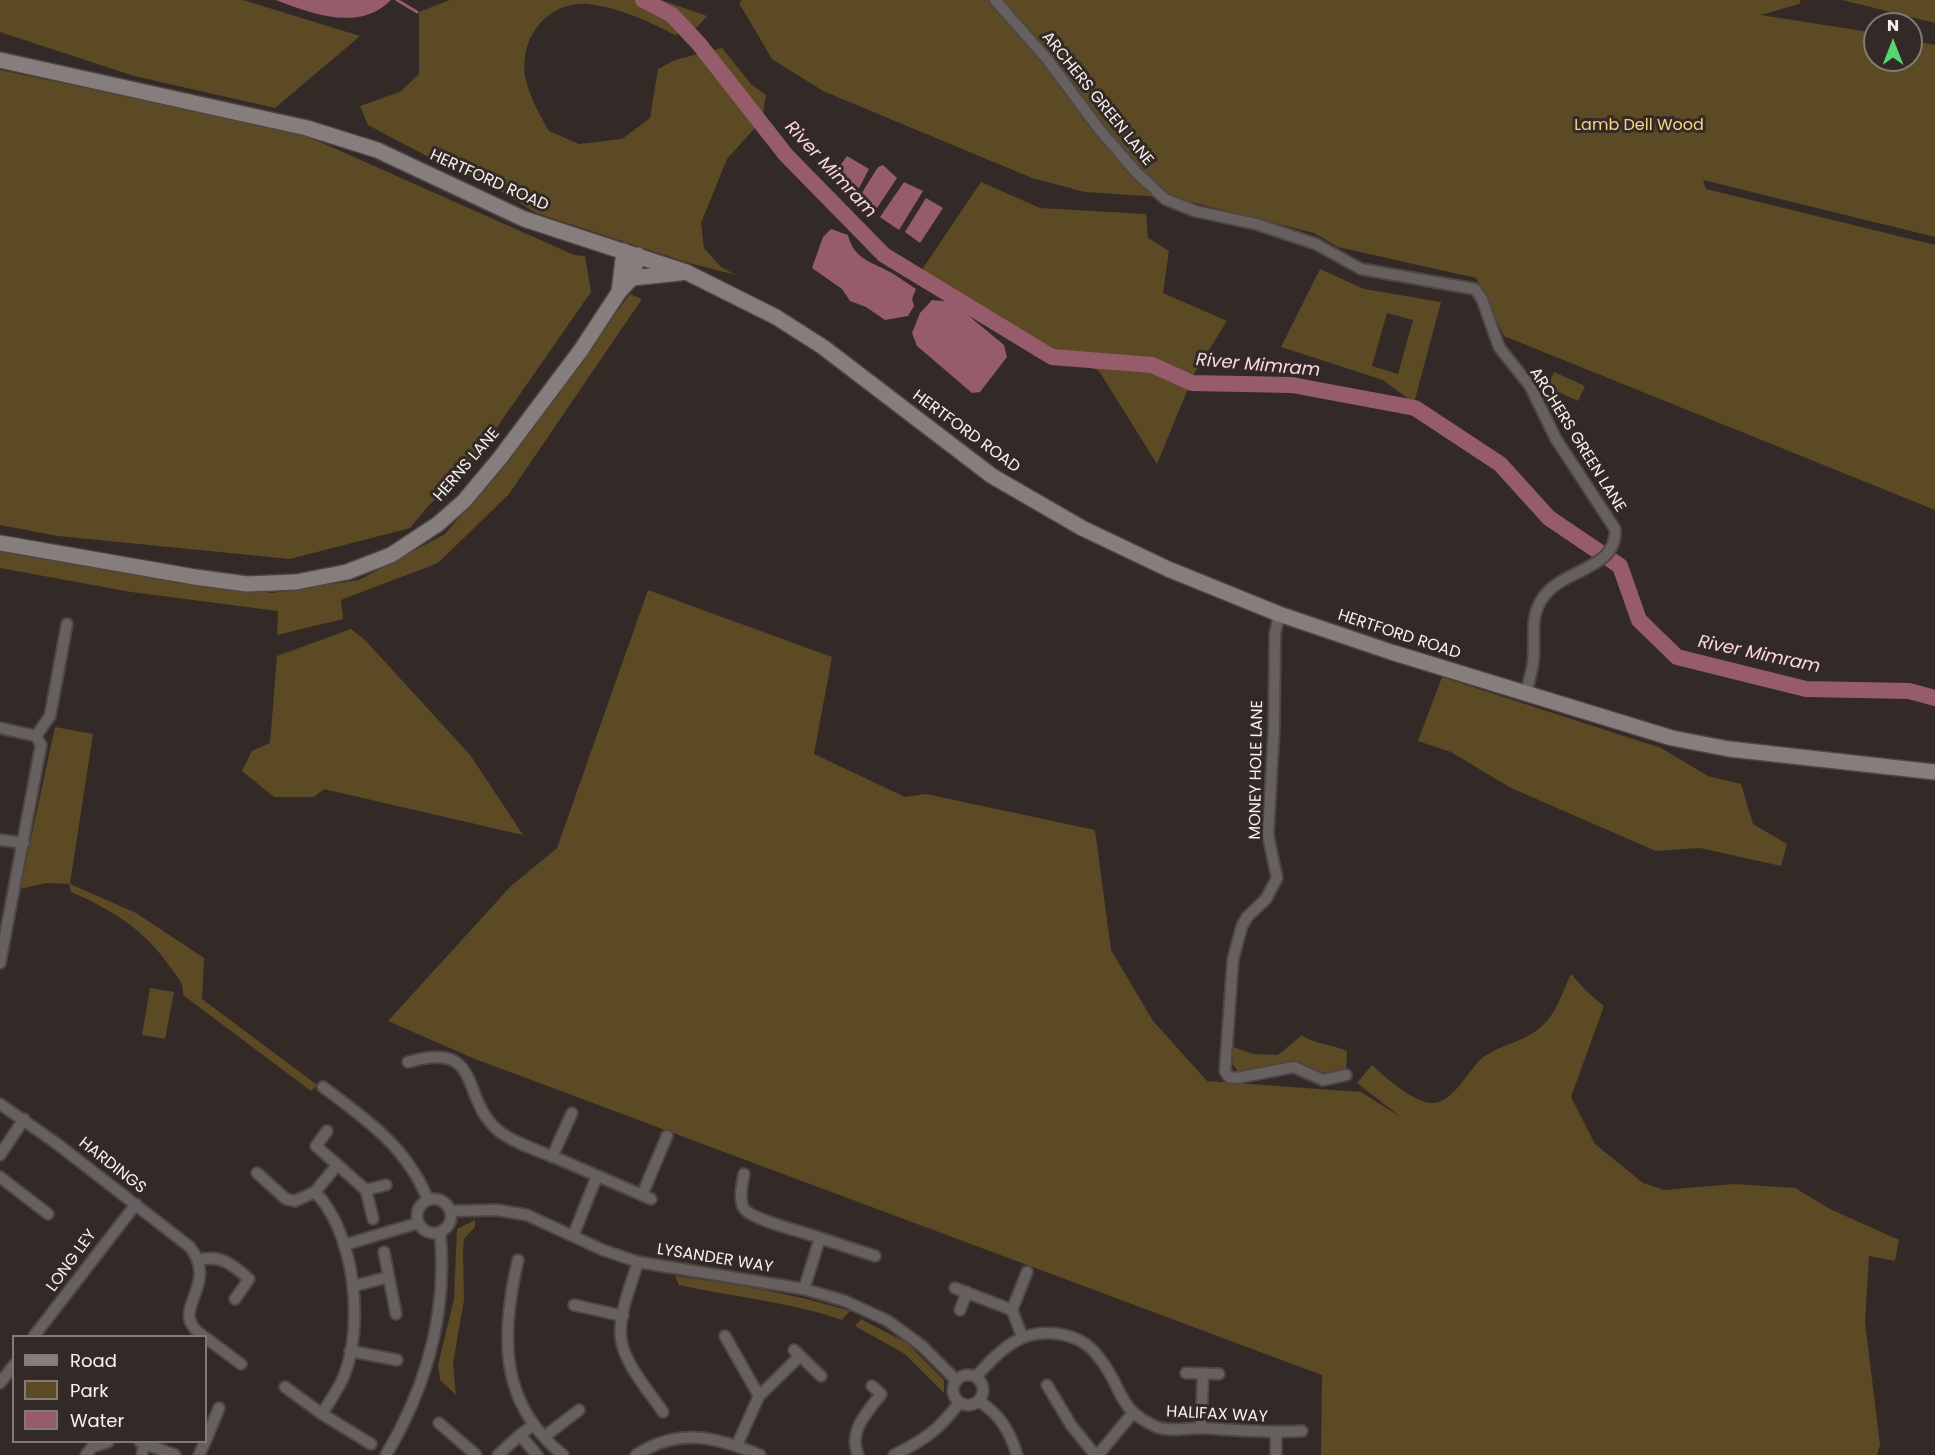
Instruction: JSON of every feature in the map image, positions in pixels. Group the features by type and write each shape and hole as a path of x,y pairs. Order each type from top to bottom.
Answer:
{"main road":[{"name":"HERTFORD ROAD","path":"0,60 307,128 377,150 524,219 686,272 776,317 823,347 992,476 1072,523 1168,569 1279,614 1635,728 1707,746 1935,772"},
{"name":"HERNS LANE","path":"0,543 247,584 296,582 348,572 381,559 438,524 464,501 500,458 581,350 619,292 632,278 631,253"},
{"name":"HERNS LANE","path":"619,292 631,253"},
{"path":"632,278 686,272"}],"street":[{"name":"ARCHERS GREEN LANE","path":"995,0 1047,59 1099,129 1136,172 1165,199 1195,211 1256,224 1307,241 1361,269 1475,289 1482,299 1499,347 1530,386 1556,439 1615,530 1614,547 1603,559 1565,578 1545,594 1539,604 1533,617 1533,662 1526,694"},
{"name":"MONEY HOLE LANE","path":"1279,614 1275,634 1274,728 1268,835 1277,878 1266,899 1247,917 1242,926 1233,959 1225,1071 1229,1077 1237,1078 1294,1067 1323,1080 1346,1075"},
{"path":"36,736 50,716 67,624"},
{"path":"0,728 36,736 41,745 0,963"},
{"path":"0,840 24,843"},
{"path":"408,1062 437,1056 456,1062 464,1069 482,1110 500,1131 552,1157 647,1197 667,1136"},
{"path":"323,1086 389,1139 409,1163 428,1200"},
{"name":"HARDINGS","path":"0,1104 24,1119 136,1204 190,1247 198,1260"},
{"path":"552,1157 572,1113"},
{"path":"0,1155 24,1119"},
{"path":"327,1131 316,1146 366,1190 372,1219"},
{"path":"257,1173 290,1201 304,1199 315,1192 337,1165"},
{"path":"744,1174 741,1195 743,1207 752,1216 875,1256"},
{"path":"573,1236 597,1176"},
{"path":"0,1177 48,1214"},
{"path":"366,1190 386,1185"},
{"path":"315,1192 331,1213 344,1245 354,1286 354,1332 344,1377 322,1414"},
{"path":"439,1199 450,1210 448,1226 440,1232 430,1233 418,1223 417,1212 428,1200 439,1199"},
{"name":"LONG LEY","path":"35,1335 136,1204"},
{"name":"LYSANDER WAY","path":"450,1210 497,1210 526,1215 638,1262 804,1289 845,1301 888,1322 922,1346 956,1380"},
{"path":"344,1245 418,1223"},
{"path":"386,1455 407,1418 434,1347 443,1283 440,1232"},
{"path":"804,1289 820,1238"},
{"path":"384,1252 396,1314"},
{"path":"202,1335 193,1327 189,1316 201,1282 198,1260 207,1258 225,1260 249,1279 235,1299"},
{"path":"518,1260 509,1304 507,1355 514,1389 533,1425 559,1454"},
{"path":"638,1262 623,1316 621,1337 626,1355 663,1412"},
{"path":"1022,1336 1012,1310 1028,1272"},
{"path":"354,1286 388,1277"},
{"path":"955,1288 1012,1310"},
{"path":"960,1310 967,1293"},
{"path":"574,1305 623,1316"},
{"path":"976,1377 996,1354 1022,1336 1052,1332 1087,1343 1104,1364 1121,1399 1132,1414 1096,1455 1071,1425 1047,1385"},
{"path":"725,1336 759,1396"},
{"path":"207,1339 241,1364"},
{"path":"350,1351 397,1360"},
{"path":"737,1445 759,1396 797,1353 821,1376"},
{"path":"0,1383 12,1368"},
{"path":"1186,1373 1219,1374"},
{"path":"1201,1428 1203,1374"},
{"path":"963,1376 976,1377 983,1389 979,1401 967,1406 959,1403 953,1395 956,1380 963,1376"},
{"path":"858,1455 853,1443 855,1431 881,1394 872,1386"},
{"path":"285,1387 322,1414 371,1444"},
{"path":"979,1401 996,1412 1012,1437 1017,1455"},
{"path":"894,1455 920,1442 943,1426 959,1403"},
{"path":"207,1436 219,1408"},
{"path":"544,1437 579,1410"},
{"name":"HALIFAX WAY","path":"1132,1414 1159,1428 1276,1433 1302,1431"},
{"path":"439,1423 476,1455"},
{"path":"498,1455 533,1425"},
{"path":"1276,1433 1276,1455"},
{"path":"520,1435 537,1455"},
{"path":"636,1455 676,1438 713,1438 760,1455"},
{"path":"87,1455 92,1447 105,1443"},
{"path":"145,1443 175,1455"}],"green space":[{"path":"0,0 243,0 360,36 275,108 134,76 0,32"},
{"path":"450,0 661,0 707,16 697,27 675,35 634,16 612,9 589,4 574,4 548,16 538,26 531,37 524,65 528,87 549,131 579,144 622,139 650,118 658,69 675,60 722,48 751,84 766,95 762,120 727,159 701,223 704,248 721,267 736,275 689,263 536,213 481,179 453,170 368,125 360,106 400,92 419,74 419,12"},
{"name":"Lamb Dell Wood","path":"742,0 1801,0 1799,4 1761,15 1863,31 1863,72 1923,72 1923,42 1935,45 1935,237 1703,180 1706,189 1935,245 1935,510 1504,336 1476,278 1338,247 1314,233 1176,198 1085,192 1032,178 823,91 772,59 739,3"},
{"path":"1842,0 1935,0 1935,23 1923,20 1923,12 1891,12"},
{"path":"0,70 300,133 574,255 585,256 591,292 463,476 428,506 410,528 290,559 58,536 0,525"},
{"path":"981,182 1040,208 1146,214 1148,238 1169,251 1163,293 1227,321 1194,374 1157,464 1099,371 1034,342 921,271"},
{"path":"1320,269 1364,289 1441,302 1414,403 1383,380 1281,347","holes":["1387,313 1413,320 1398,374 1372,366"]},
{"path":"630,294 642,299 509,494 438,563 341,600 343,619 277,635 278,611 131,592 0,568 0,550 272,593 359,580 445,534 514,454"},
{"path":"1554,372 1585,386 1578,401 1547,387"},
{"path":"648,590 832,657 814,754 905,797 926,794 1095,830 1111,950 1153,1021 1207,1081 1361,1092 1402,1118 1357,1083 1372,1065 1401,1089 1419,1100 1434,1103 1441,1101 1454,1091 1481,1059 1535,1032 1542,1026 1555,1009 1571,974 1604,1006 1571,1097 1595,1144 1643,1183 1664,1190 1734,1184 1795,1188 1830,1209 1899,1240 1895,1261 1869,1256 1865,1322 1880,1445 1877,1455 1321,1455 1322,1375 475,1059 388,1021 511,886 557,848"},
{"path":"351,629 365,640 471,756 523,835 324,789 314,797 274,797 242,771 252,751 270,743 277,656"},
{"path":"1442,677 1661,748 1708,776 1741,784 1753,824 1787,844 1781,866 1700,848 1656,851 1511,788 1451,752 1418,741"},
{"path":"55,727 93,734 70,884 136,913 204,958 202,999 317,1085 311,1091 183,995 180,980 160,954 150,942 126,922 71,892 69,884 46,883 20,889"},
{"path":"150,988 174,992 165,1039 142,1035"},
{"path":"1302,1035 1347,1051 1346,1071 1324,1074 1295,1061 1238,1072 1232,1063 1233,1047 1253,1054 1278,1055"},
{"path":"475,1220 475,1227 464,1239 464,1300 453,1363 456,1395 440,1380 438,1365 454,1299 457,1229"},
{"path":"675,1276 763,1290 850,1311 842,1320 782,1304 679,1285"},
{"path":"861,1319 907,1343 944,1380 944,1393 905,1354 855,1326"}],"water":[{"path":"276,0 391,0 379,10 350,18 320,15"},
{"path":"847,156 869,169 858,190 852,194 836,181 835,173"},
{"path":"883,165 897,178 877,208 873,209 860,196 878,167"},
{"path":"904,182 923,191 899,230 880,217"},
{"path":"926,198 943,208 920,243 905,232"},
{"path":"831,229 848,235 854,250 859,255 916,289 912,299 914,306 908,316 885,320 866,307 850,301 842,289 812,268 823,237"},
{"path":"932,300 952,302 1004,345 1007,357 980,392 972,393 917,346 912,333 920,313"}],"waterway":[{"path":"397,0 417,12"},
{"name":"River Mimram","path":"643,0 672,15 699,44 786,155 884,255 1052,357 1152,365 1192,383 1292,385 1415,408 1500,464 1549,518 1620,566 1639,620 1677,657 1806,689 1909,691 1935,698"}]}
